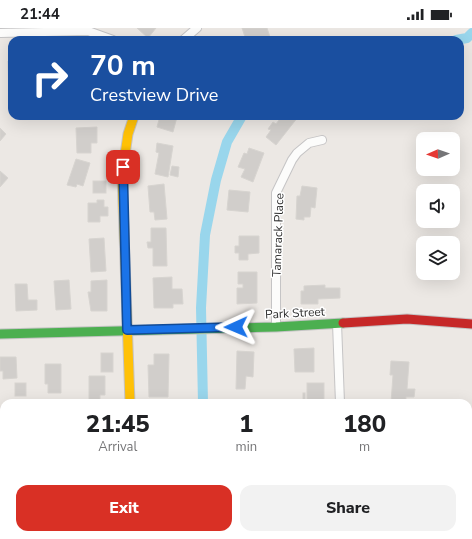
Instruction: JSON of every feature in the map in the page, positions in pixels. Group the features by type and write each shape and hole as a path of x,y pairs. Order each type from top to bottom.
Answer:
{"street":[{"path":"188,36 197,28"},
{"path":"0,33 88,31 102,36"},
{"path":"130,399 122,175 128,134 133,120"},
{"name":"Tamarack Place","path":"276,326 276,194 297,152 309,143 322,140"},
{"name":"Park Street","path":"0,334 276,326 407,319 472,324"},
{"path":"337,323 340,399"}],"building":[{"path":"137,28 156,28 150,36 146,36"},
{"path":"242,28 267,28 270,36 245,36"},
{"path":"159,120 176,120 173,132 157,127"},
{"path":"279,120 296,120 276,145 266,137 271,130 268,129 273,122 276,124"},
{"path":"97,127 97,143 91,143 91,153 77,153 76,128"},
{"path":"0,128 6,134 0,141"},
{"path":"157,143 173,146 168,177 155,174 159,153 156,152"},
{"path":"249,148 264,153 253,182 241,177 245,169 238,167 244,153 247,154"},
{"path":"76,159 90,163 83,186 77,184 76,187 67,185"},
{"path":"172,166 179,167 178,177 170,175"},
{"path":"0,171 8,178 0,187"},
{"path":"93,181 106,181 106,193 93,193"},
{"path":"164,184 167,219 155,220 154,212 150,212 148,186"},
{"path":"302,186 317,188 315,208 311,207 310,217 304,217 304,220 296,219 297,196 300,196"},
{"path":"229,190 250,192 248,212 227,210"},
{"path":"97,200 104,200 104,207 108,207 108,216 100,216 100,222 88,222 88,203 97,203"},
{"path":"151,228 166,228 167,266 153,266 153,248 148,248 147,242 151,242"},
{"path":"239,236 259,236 259,253 248,254 248,260 239,260 239,253 235,253 235,246 239,246"},
{"path":"104,238 106,271 91,272 89,239"},
{"path":"238,272 257,272 257,303 237,304 237,288 243,288 243,284 238,284"},
{"path":"172,277 172,289 182,289 183,304 173,304 173,308 154,308 153,278"},
{"path":"69,280 71,309 56,310 54,281"},
{"path":"107,280 107,311 91,311 88,292 91,292 91,281"},
{"path":"15,284 27,284 28,300 37,300 37,310 16,311"},
{"path":"325,285 325,288 340,288 340,298 318,299 318,304 301,304 301,291 304,291 304,286"},
{"path":"314,348 314,372 295,372 294,349"},
{"path":"237,351 254,352 253,377 246,376 245,389 236,389"},
{"path":"101,353 113,353 113,372 101,372"},
{"path":"154,354 169,354 168,397 149,397 148,365 154,365"},
{"path":"0,357 16,357 17,378 3,379 3,371 0,371"},
{"path":"391,361 409,362 407,389 415,389 414,397 406,397 406,399 391,399 393,375 390,375"},
{"path":"45,364 61,364 61,393 48,393 48,384 45,384"},
{"path":"89,376 105,376 105,395 100,395 100,399 89,399"},
{"path":"15,383 26,383 26,396 15,396"},
{"path":"307,383 324,383 324,399 307,399"},
{"path":"303,393 305,393 305,399 303,399"}],"waterway":[{"path":"464,39 467,38 472,33"},
{"path":"203,399 201,308 205,235 216,180 227,142 240,120"}],"traffic: fast":[{"path":"0,334 276,327 343,323"}],"traffic: slow":[{"path":"130,399 122,175 128,134 133,120"}],"traffic: jam":[{"path":"343,323 407,319 472,324"}],"route":[{"path":"123,167 127,330 236,327"}]}
